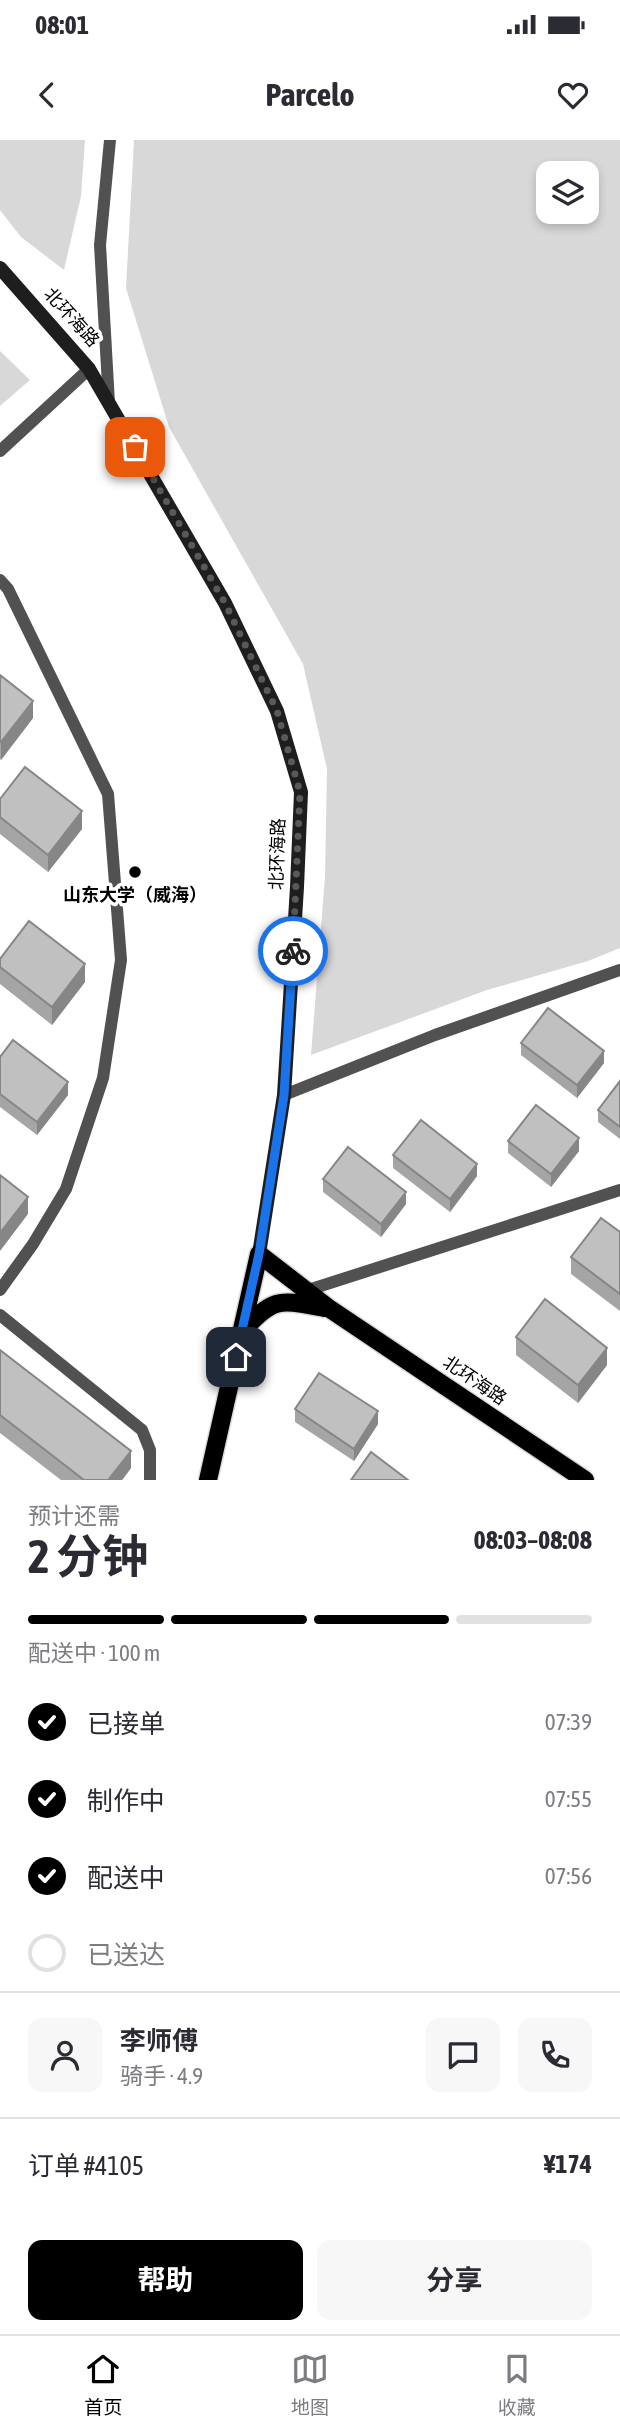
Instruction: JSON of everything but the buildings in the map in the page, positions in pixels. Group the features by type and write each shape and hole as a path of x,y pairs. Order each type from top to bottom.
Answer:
{"main road":[{"name":"北环海路","path":"0,268 89,369 225,603 277,711 300,792 284,1095 259,1254 330,1309 585,1480"},
{"path":"208,1480 259,1254"},
{"path":"241,1332 264,1308 284,1301 330,1309"}],"lane":[{"path":"109,403 100,245 110,140"},
{"path":"0,451 89,369"},
{"path":"0,580 8,589 108,794 121,960 103,1078 66,1189 33,1244 0,1290"},
{"path":"284,1095 435,1035 620,970"},
{"path":"306,1291 620,1190"},
{"path":"0,1315 142,1430 150,1450 150,1480"}],"shaded area":[{"path":"0,140 85,140 81,196 64,270 21,237 0,210"},
{"path":"134,140 620,140 620,948 588,961 487,990 311,1055 325,877 327,769 303,664 169,427 126,288"},
{"path":"0,351 30,380 0,406"}],"way so far":[{"path":"135,447 225,603 277,711 300,792 293,951"}],"place":[{"name":"山东大学（威海）","path":"135,872"}],"route":[{"path":"236,1357 259,1254 284,1095 293,951"}]}
